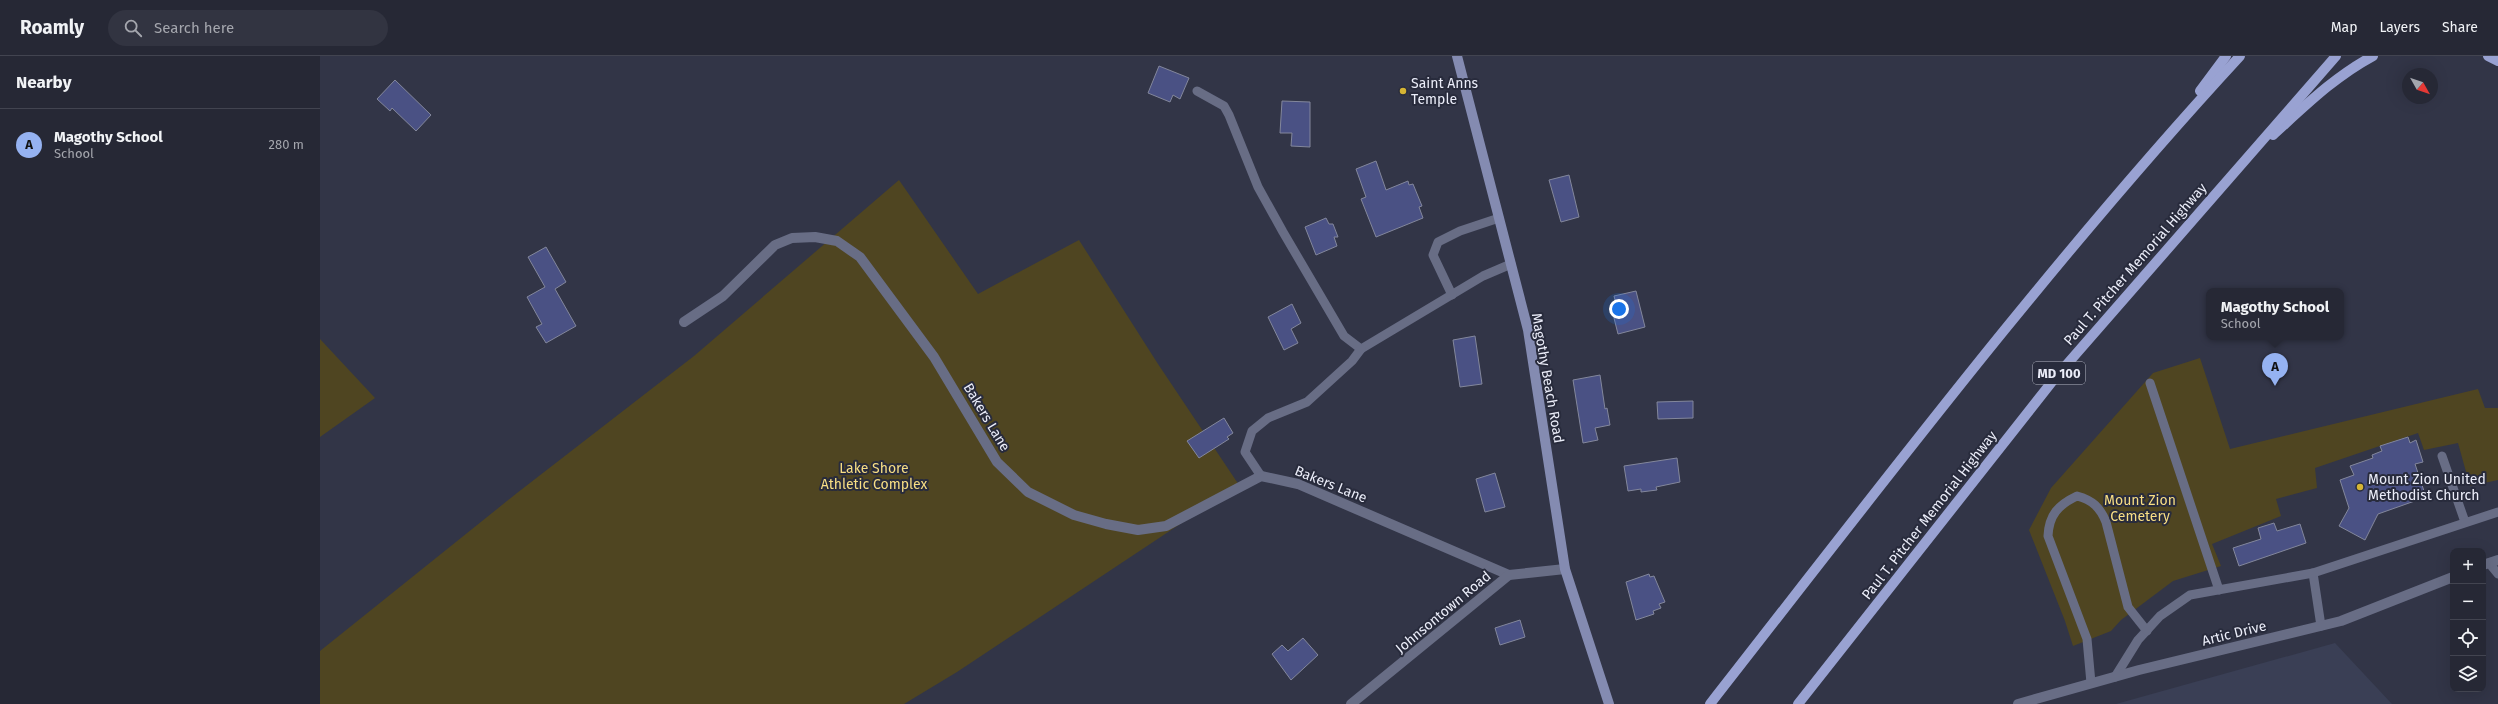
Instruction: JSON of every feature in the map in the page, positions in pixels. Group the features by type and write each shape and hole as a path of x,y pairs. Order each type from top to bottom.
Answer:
{"main road":[{"path":"2167,135 2226,56"},
{"path":"1710,704 1997,339 2167,135 2240,56"},
{"name":"Paul T. Pitcher Memorial Highway","path":"1798,704 2055,378 2230,175 2336,56"},
{"path":"2230,175 2325,87 2351,68 2373,56"},
{"path":"2488,56 2498,61"}],"street":[{"name":"Magothy Beach Road","path":"1457,56 1528,330 1564,569 1609,704"},
{"name":"Bakers Lane","path":"684,322 719,299 775,245 792,238 815,237 837,242 860,257 934,357 997,462 1028,492 1074,515 1106,524 1138,530 1166,526 1261,476 1298,484 1509,575"},
{"name":"Johnsontown Road","path":"1351,704 1509,575 1564,569"},
{"name":"Artic Drive","path":"2018,704 2091,683 2341,621 2450,578"}],"lane":[{"path":"1197,91 1224,106 1229,114 1258,187 1283,232 1344,336 1361,350"},
{"path":"1452,296 1432,255 1438,242 1460,232 1499,218"},
{"path":"1261,476 1245,452 1252,431 1268,418 1307,402 1352,361 1361,350 1484,276 1511,264"},
{"path":"2150,383 2219,590"},
{"path":"2442,456 2465,522"},
{"path":"2091,683 2087,639 2048,536 2049,524 2054,511 2067,500 2077,496 2087,498 2100,509 2106,522 2128,607 2147,630"},
{"path":"2115,677 2138,640 2147,630 2160,616 2190,595 2313,573 2498,512"},
{"path":"2490,563 2498,574"},
{"path":"2313,573 2321,626"}],"shaded area":[{"path":"2335,643 2392,704 2116,704"}],"green space":[{"name":"Lake Shore Athletic Complex","path":"899,180 978,294 1079,240 1158,364 1239,485 957,672 904,704 320,704 320,651 517,493 694,356"},
{"path":"320,339 375,398 320,437"},
{"name":"Mount Zion Cemetery","path":"2200,358 2230,449 2478,389 2485,408 2498,408 2498,480 2470,486 2458,443 2424,450 2418,433 2315,468 2317,488 2276,499 2281,516 2212,544 2221,566 2173,581 2121,620 2111,631 2073,646 2065,621 2029,530 2051,488 2153,373"}],"building":[{"path":"1159,66 1189,78 1180,99 1173,95 1170,102 1148,93"},
{"path":"395,80 431,115 416,131 392,108 390,111 377,99"},
{"path":"1282,101 1310,102 1310,147 1291,146 1292,133 1280,133"},
{"path":"1376,161 1386,190 1408,181 1409,185 1413,184 1422,206 1419,207 1423,218 1376,237 1361,199 1366,197 1356,169"},
{"path":"1569,175 1579,217 1561,222 1549,180"},
{"path":"1326,218 1329,224 1333,224 1338,237 1334,237 1337,246 1316,255 1305,227"},
{"path":"546,247 566,282 555,289 576,326 546,343 536,327 542,324 527,297 545,287 528,257"},
{"path":"1636,291 1645,327 1618,334 1612,310 1617,308 1614,296"},
{"path":"1292,304 1301,323 1291,329 1298,343 1284,350 1268,317"},
{"path":"1475,336 1482,384 1460,387 1453,340"},
{"path":"1600,375 1605,409 1607,408 1610,425 1595,428 1598,440 1583,443 1573,380"},
{"path":"1693,401 1693,418 1658,419 1657,402"},
{"path":"1224,418 1233,433 1227,437 1229,439 1199,458 1187,441"},
{"name":"Mount Zion United Methodist Church","path":"2408,437 2410,443 2416,440 2423,462 2415,464 2426,497 2378,514 2365,540 2339,526 2349,508 2340,480 2354,475 2350,466 2373,458 2372,455 2382,451 2380,446"},
{"path":"1677,458 1680,482 1656,487 1657,490 1641,492 1641,489 1628,491 1624,466"},
{"path":"1495,473 1505,507 1485,512 1476,479"},
{"path":"2274,523 2277,531 2300,524 2306,543 2239,566 2233,548 2261,539 2258,528"},
{"path":"1649,574 1650,577 1654,576 1665,602 1659,604 1661,608 1653,611 1654,614 1636,620 1626,582"},
{"path":"1520,620 1525,637 1500,645 1495,628"},
{"path":"1303,638 1318,655 1291,680 1272,654 1282,645 1288,651"}],"place":[{"name":"Saint Anns Temple","path":"1403,91"},
{"name":"Magothy School","path":"2275,386"},
{"name":"Mount Zion United Methodist Church","path":"2360,487"}]}
